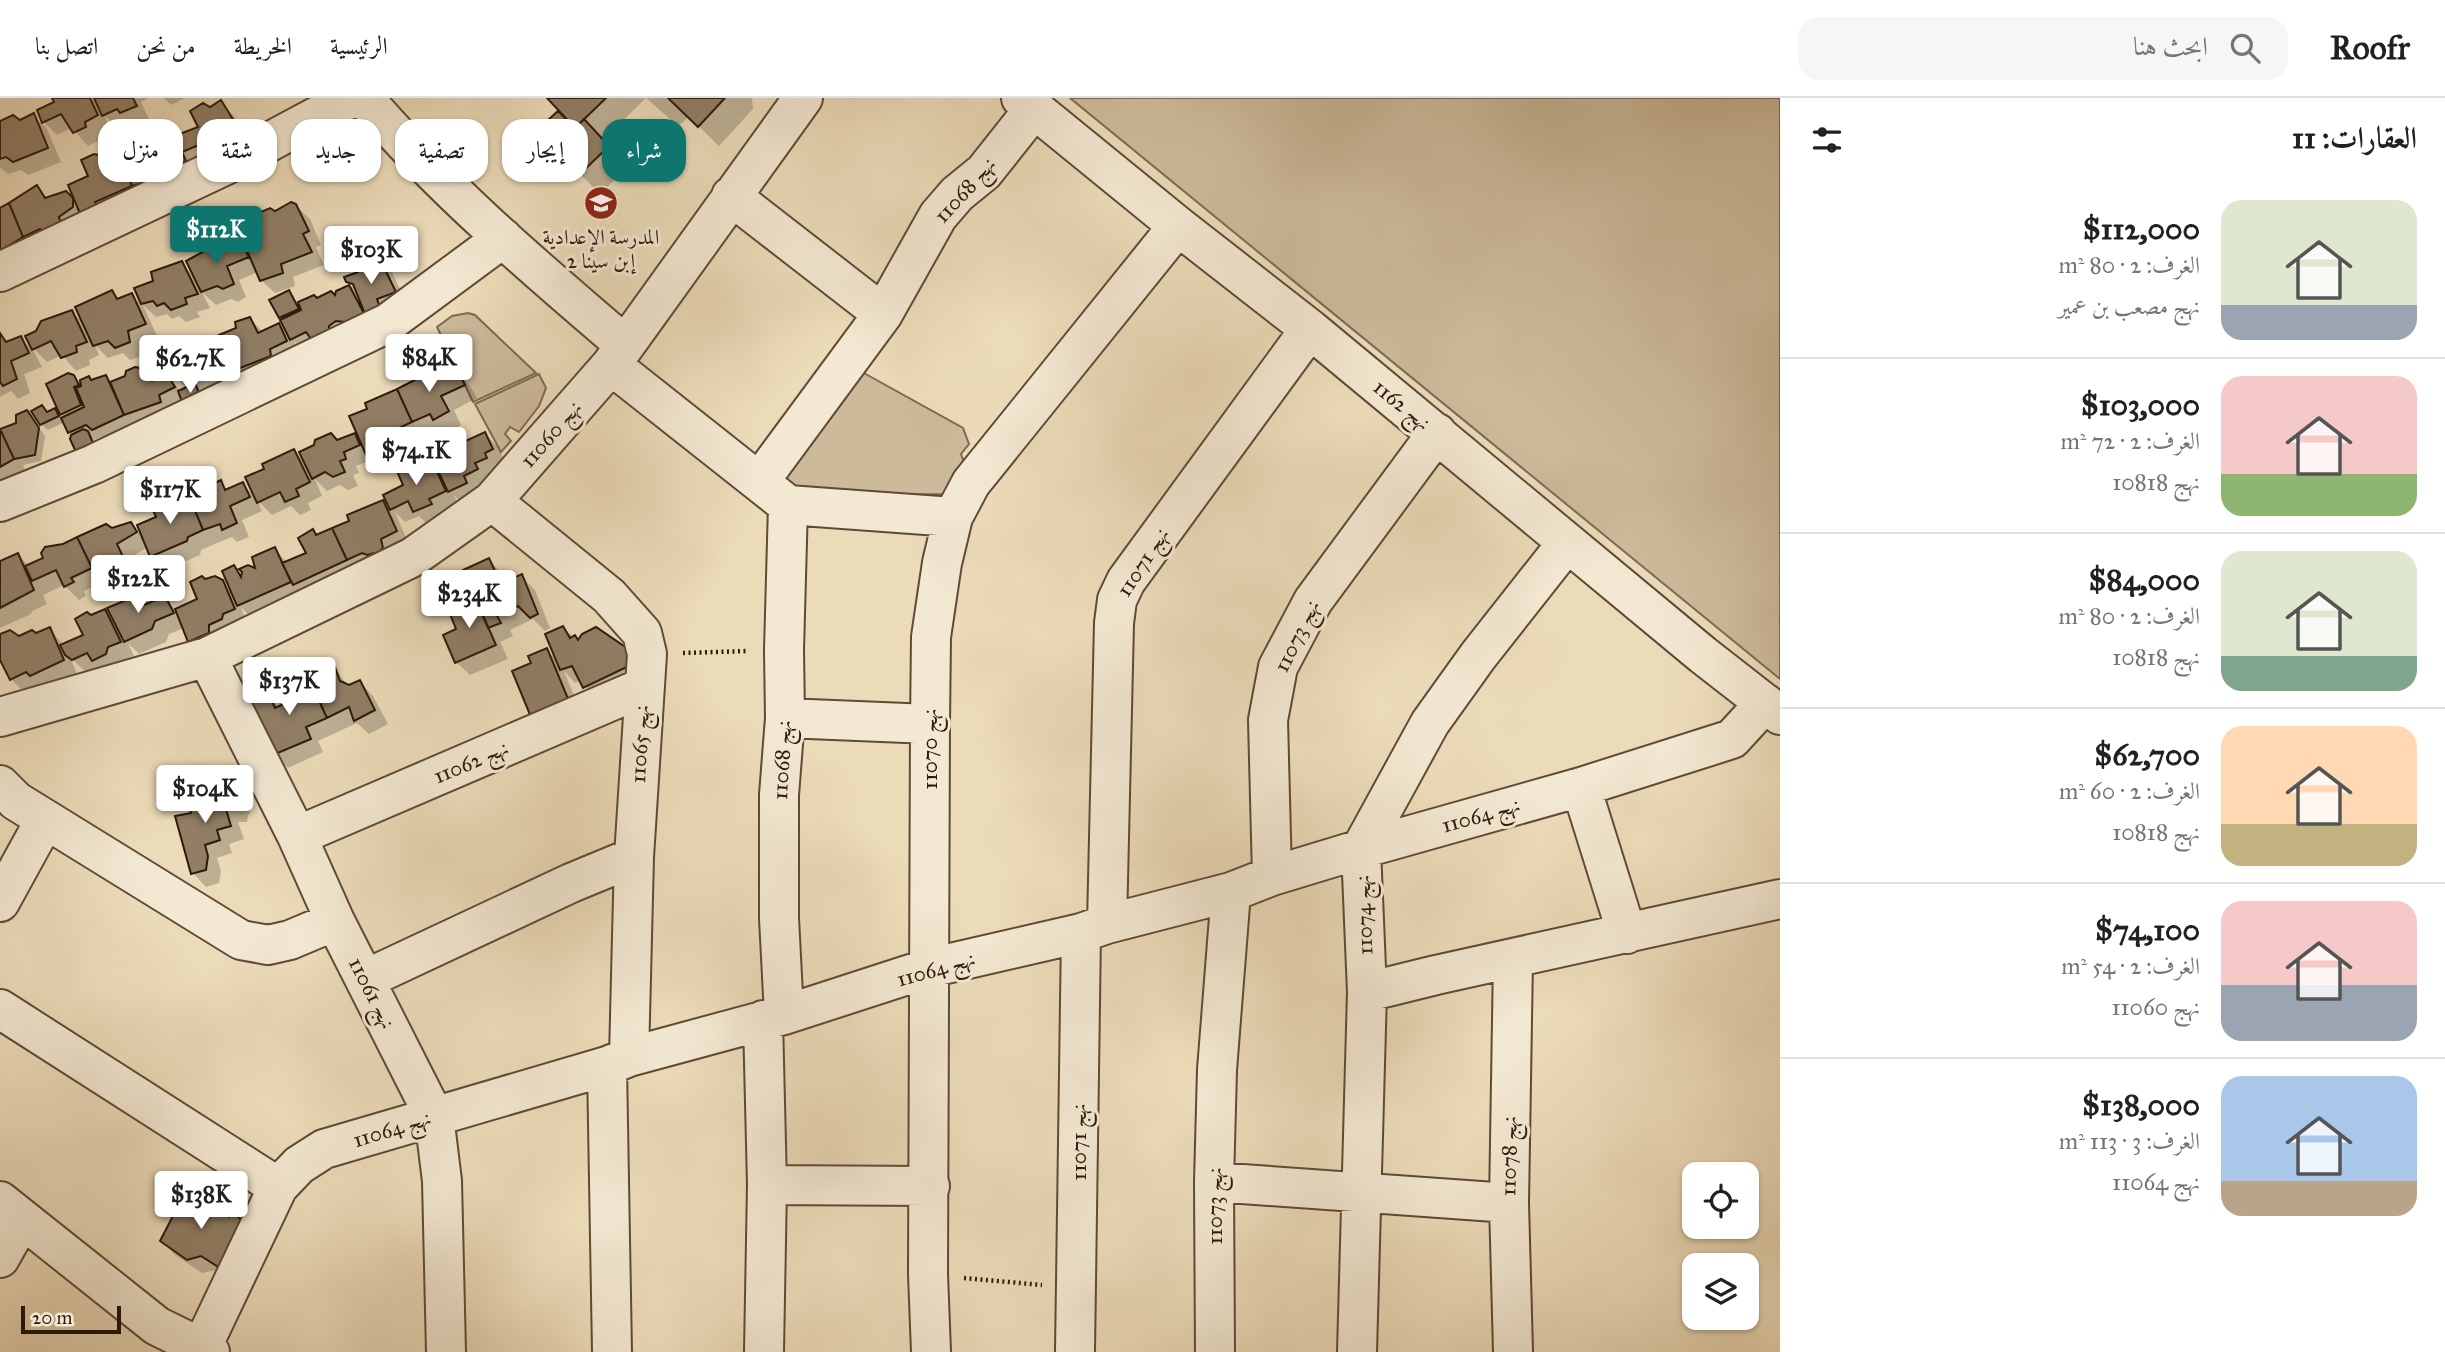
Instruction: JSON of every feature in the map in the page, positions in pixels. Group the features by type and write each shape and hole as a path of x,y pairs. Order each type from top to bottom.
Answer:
{"street":[{"path":"0,272 230,163 351,98"},
{"path":"364,98 390,128 618,355 774,494 953,517"},
{"name":"نهج 11060","path":"0,717 207,657 413,557 492,501 618,355 803,98"},
{"name":"نهج 1162","path":"1027,104 1310,329 1772,709"},
{"name":"نهج 11068","path":"764,1352 767,1185 779,918 779,795 785,718 784,650 774,494 883,314 938,216 957,194 984,172 1027,104"},
{"path":"731,196 883,314"},
{"name":"نهج 11070","path":"931,1352 928,1275 930,724 932,637 942,563 953,517 971,482 1178,226"},
{"path":"0,502 94,464 388,323 503,238"},
{"name":"نهج 11071","path":"1076,1352 1094,928 1117,600 1125,581 1310,329"},
{"name":"نهج 11073","path":"1272,876 1268,720 1278,667 1312,601 1437,433"},
{"name":"نهج 11065","path":"492,501 619,605 642,633 645,671 618,1062 612,1352"},
{"name":"نهج 11074","path":"1357,1352 1367,992 1361,849 1430,723 1478,656 1567,543"},
{"name":"نهج 11061","path":"207,657 298,836 335,921 434,1116 442,1181 446,1352"},
{"name":"نهج 11062","path":"298,836 645,671"},
{"name":"نهج 11064","path":"206,1351 278,1187 299,1165 324,1149 774,1018 929,968 1231,892 1272,876 1361,849 1581,787 1732,739 1772,709"},
{"path":"785,718 930,724"},
{"path":"0,785 16,801 241,940 268,945 290,940 335,921"},
{"path":"1581,787 1627,934"},
{"path":"0,902 46,820"},
{"path":"366,979 558,889 634,857"},
{"name":"نهج 11073","path":"1214,1352 1217,1070 1231,892"},
{"path":"1367,992 1780,899"},
{"name":"نهج 11078","path":"1513,959 1508,1203 1513,1352"},
{"path":"0,1009 278,1187"},
{"path":"1214,1182 1508,1203"},
{"path":"767,1185 930,1185"},
{"path":"0,1258 11,1210 150,1339 206,1351"}],"path":[{"path":"645,671 784,650"},
{"path":"928,1275 1078,1288"}],"shaded area":[{"path":"1070,98 1780,98 1780,679"},
{"path":"468,313 475,315 536,373 473,402 437,327 452,316"},
{"path":"853,367 963,428 969,444 961,454 965,465 945,494 792,495 769,486"},
{"path":"539,374 546,388 539,406 519,432 510,427 505,434 511,441 501,452 475,404"}],"building":[{"path":"52,98 90,98 98,115 85,122 86,127 73,133 61,114 42,123 37,110 54,102"},
{"path":"94,98 133,98 137,106 120,113 117,109 102,116"},
{"path":"547,98 606,98 584,119 567,119"},
{"path":"668,98 725,98 698,127"},
{"path":"221,100 233,119 197,119 197,125 190,111 203,103 210,107"},
{"path":"558,111 566,119 549,119"},
{"path":"34,113 48,148 13,162 6,157 0,159 0,121 13,115 20,120"},
{"path":"588,123 602,138 602,153 588,166"},
{"path":"197,127 197,146 183,152 183,133"},
{"path":"98,155 98,182 130,182 132,186 95,202 102,219 84,223 68,185 88,176 81,160"},
{"path":"130,182 147,182 132,186"},
{"path":"37,185 45,198 66,191 73,198 73,207 59,217 61,225 46,233 40,229 23,237 9,203"},
{"path":"291,202 296,204 309,231 303,234 312,252 281,264 283,273 260,281 237,227 252,220 254,215 270,208 275,211"},
{"path":"9,203 23,237 0,251 0,208"},
{"path":"241,242 249,257 227,266 234,284 223,289 217,286 201,292 186,261 217,244 224,249"},
{"path":"379,257 396,292 377,299 383,315 367,319 353,284 346,282 344,277 358,272 357,265"},
{"path":"182,261 198,294 185,298 187,304 171,310 164,303 157,306 153,301 141,304 134,288 153,281 151,272"},
{"path":"349,285 367,319 347,328 345,322 336,321 329,326 329,331 311,339 306,332 290,340 280,320 301,310 298,302 314,295 317,298 331,291 335,295 336,291"},
{"path":"112,290 117,299 132,293 146,324 128,331 130,342 115,348 108,341 93,346 75,307"},
{"path":"289,290 299,309 279,318 269,300"},
{"path":"72,310 87,342 76,346 77,352 61,358 51,341 32,350 25,336 36,331 41,321"},
{"path":"250,317 258,333 279,323 287,341 270,349 271,356 235,370 219,335 236,328 235,322"},
{"path":"0,333 6,342 21,336 29,353 11,361 17,379 3,386 0,382"},
{"path":"219,335 232,365 197,379 193,374 176,380 160,350 184,342 190,344 200,339 208,342"},
{"path":"140,368 144,377 152,381 167,374 175,387 159,395 161,402 124,415 110,382 125,376 126,371"},
{"path":"452,369 457,370 465,385 441,396 449,411 433,420 430,414 412,422 397,389 434,370 438,377 444,376"},
{"path":"68,373 74,375 79,385 74,387 81,405 60,415 46,384"},
{"path":"106,375 124,415 92,430 86,425 68,433 61,418 84,407 76,388 81,386 80,380 89,376 91,380"},
{"path":"195,383 202,400 184,407 178,391"},
{"path":"397,389 412,422 399,428 404,439 366,455 349,416 367,409 365,403"},
{"path":"42,405 47,412 55,408 59,416 40,425 31,411"},
{"path":"27,410 39,428 35,455 14,459 0,429 16,423 16,415"},
{"path":"0,429 14,459 0,467"},
{"path":"83,429 88,431 98,455 80,461 70,439 71,435"},
{"path":"485,432 493,449 485,453 487,458 475,463 478,469 464,476 467,483 448,492 433,460 449,453 448,449"},
{"path":"331,433 337,440 355,433 360,445 344,452 346,459 340,461 345,472 333,477 325,472 312,479 299,452 314,445 315,440"},
{"path":"294,449 310,482 296,489 299,496 285,502 280,492 257,503 245,477 264,469 262,464"},
{"path":"431,459 446,491 429,499 432,504 413,512 408,501 390,510 383,495 403,485 396,469 411,462 414,468"},
{"path":"221,480 225,490 243,482 250,497 230,506 237,523 222,530 220,524 203,530 189,496"},
{"path":"189,496 203,530 188,537 187,541 150,557 137,525 156,517 153,510"},
{"path":"383,500 397,531 381,539 383,548 379,552 367,555 362,553 347,560 332,528 349,521 347,515"},
{"path":"131,522 137,532 117,544 125,561 112,568 108,560 92,568 77,537 106,524 112,528"},
{"path":"332,528 347,560 293,585 282,563 306,553 298,538 313,529 316,535"},
{"path":"77,537 92,568 71,578 74,582 64,587 56,570 32,581 25,566 43,558 41,553 45,547 63,544"},
{"path":"275,547 291,582 237,606 222,571 234,565 241,577 242,572 239,569 248,565 255,568 252,557"},
{"path":"18,553 34,590 0,608 0,561"},
{"path":"489,558 501,584 522,574 538,614 530,618 518,606 497,616 501,623 488,628 463,570"},
{"path":"202,576 205,579 215,576 223,580 235,609 209,625 209,633 188,642 175,609 197,599 190,582"},
{"path":"471,588 496,645 455,663 443,635 456,629 450,614 465,608 458,594"},
{"path":"137,590 144,605 165,596 174,613 155,621 152,629 124,642 107,608 124,601 122,597"},
{"path":"105,609 121,642 108,647 106,654 92,661 87,653 72,660 65,655 60,645 83,635 75,619 87,612 91,615"},
{"path":"563,626 570,638 575,635 578,640 582,634 596,627 637,655 635,663 583,688 572,666 560,670 545,634"},
{"path":"50,627 64,660 30,676 26,672 10,680 0,660 0,634 10,630 19,636 32,630 36,633"},
{"path":"547,648 571,706 533,722 512,671 531,663 528,656"},
{"path":"335,667 340,681 349,685 360,680 375,710 354,721 349,707 327,718 309,679"},
{"path":"309,679 327,718 306,727 311,739 273,755 250,703 269,694 275,708 288,702 283,691"},
{"path":"230,787 235,790 238,800 234,809 226,809 231,826 217,830 220,840 205,845 208,856 206,870 191,874 175,816 191,813 187,799"},
{"path":"186,1191 229,1217 232,1212 242,1220 220,1268 201,1256 187,1260 160,1241"}],"place":[{"name":"المدرسة الإعدادية إبن سينا 2","path":"601,203"}]}
